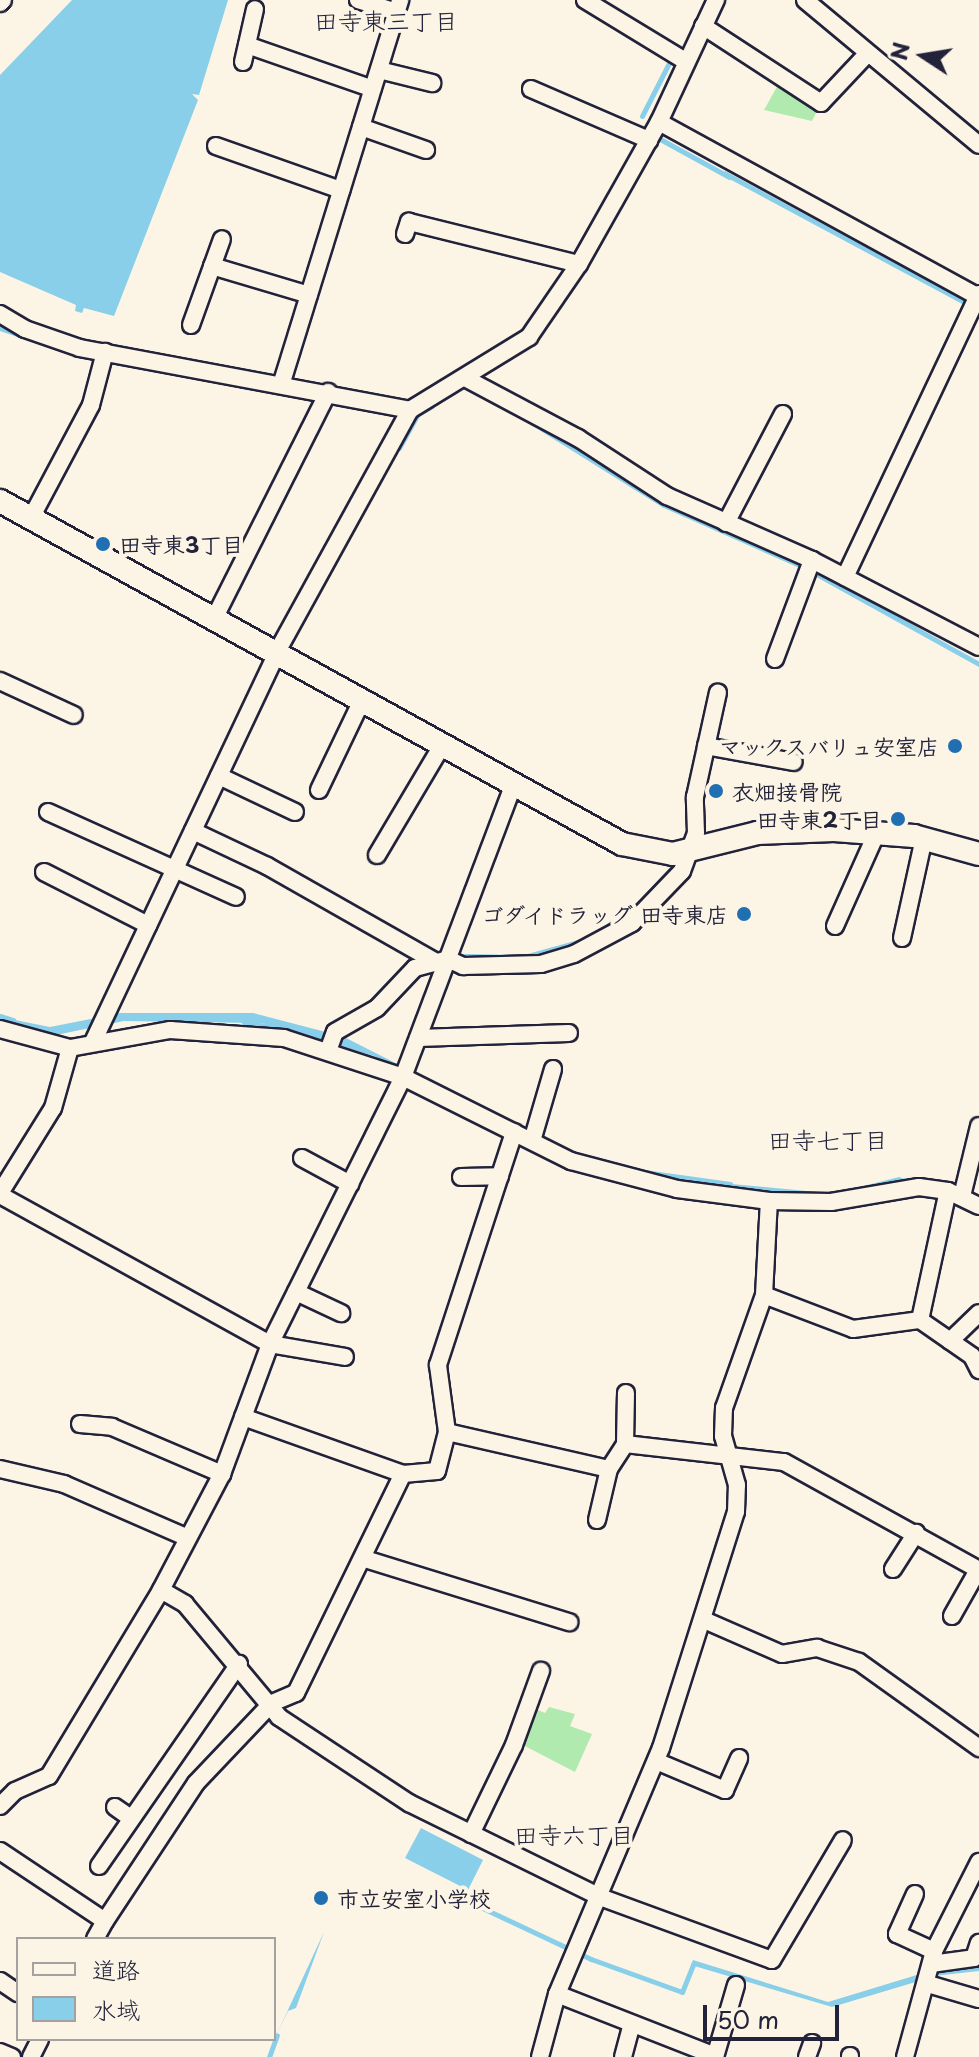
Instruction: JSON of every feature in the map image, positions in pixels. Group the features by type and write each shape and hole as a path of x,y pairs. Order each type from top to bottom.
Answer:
{"street":[{"path":"282,382 398,6 358,0"},
{"path":"585,0 687,62"},
{"path":"93,1042 278,650 410,410 529,337 579,264 659,122 716,0"},
{"path":"805,0 979,145"},
{"path":"255,9 245,54 373,89"},
{"path":"703,26 821,103 867,54"},
{"path":"379,70 432,83"},
{"path":"531,89 649,140"},
{"path":"659,122 979,296 845,577"},
{"path":"361,127 426,150"},
{"path":"216,146 341,190"},
{"path":"405,234 409,222 468,245 579,264"},
{"path":"191,325 222,239"},
{"path":"212,266 309,295"},
{"path":"0,314 25,329 105,352 282,382 410,410"},
{"path":"31,518 91,405 105,352"},
{"path":"465,378 578,438 667,496 726,523 808,568 845,577 979,647"},
{"path":"215,617 328,392"},
{"path":"726,523 758,444 783,414"},
{"path":"1,503 278,650 622,844 688,853 779,830 877,832 924,838 979,854"},
{"path":"775,659 808,568"},
{"path":"0,681 74,715"},
{"path":"193,831 267,866 441,960 463,966 514,968 574,954 632,923 682,871 718,692"},
{"path":"319,778 363,698"},
{"path":"377,855 443,744"},
{"path":"706,746 794,762"},
{"path":"219,776 295,812"},
{"path":"0,1806 15,1791 49,1776 161,1590 222,1474 270,1344 406,1072 441,960 514,784"},
{"path":"48,812 236,897"},
{"path":"835,926 877,832"},
{"path":"902,938 924,838"},
{"path":"44,872 148,925"},
{"path":"328,1051 335,1032 377,1008 415,968 441,960"},
{"path":"0,1029 70,1048 170,1030 259,1034 406,1072 514,1132 534,1135 571,1161 677,1189 769,1201 844,1201 884,1197 905,1187 958,1190 979,1206"},
{"path":"418,1038 569,1033"},
{"path":"70,1048 53,1108 0,1194 270,1344 345,1357"},
{"path":"534,1135 553,1069"},
{"path":"920,1320 979,1126"},
{"path":"243,1417 403,1474 437,1471 447,1432 438,1365 514,1132"},
{"path":"302,1158 350,1184"},
{"path":"461,1177 500,1176"},
{"path":"540,2057 557,1994 656,1761 704,1620 736,1512 737,1485 723,1436 724,1408 764,1295 769,1201"},
{"path":"296,1292 341,1313"},
{"path":"764,1295 853,1329 920,1320 972,1356 979,1370"},
{"path":"950,1341 979,1313"},
{"path":"597,1520 609,1469 625,1444 626,1393"},
{"path":"112,1427 118,1409"},
{"path":"80,1424 112,1427 222,1474"},
{"path":"447,1432 609,1469"},
{"path":"625,1444 730,1460 784,1462 979,1570 952,1616"},
{"path":"0,1469 64,1484 188,1538"},
{"path":"96,1937 196,1783 272,1703 296,1693 365,1559 403,1474"},
{"path":"893,1569 916,1533"},
{"path":"365,1559 569,1622"},
{"path":"161,1590 185,1604 272,1703 279,1717 409,1803 600,1897 772,1960 843,1840"},
{"path":"704,1620 782,1654 817,1648 859,1662 979,1748"},
{"path":"99,1866 239,1664"},
{"path":"471,1834 514,1745 541,1671"},
{"path":"171,1728 186,1739"},
{"path":"656,1761 725,1790 739,1758"},
{"path":"115,1807 131,1818"},
{"path":"0,1851 105,1921"},
{"path":"905,2057 928,1984 932,1957 979,1862"},
{"path":"915,1894 897,1934 932,1957 974,1958 979,1943"},
{"path":"928,1984 979,1999"},
{"path":"557,1994 715,2056 736,1985"},
{"path":"623,2057 632,2024"},
{"path":"0,2052 12,2057"}],"green space":[{"path":"778,85 817,111 812,121 764,110"},
{"path":"549,1707 575,1714 570,1726 592,1734 575,1772 519,1743 533,1708 545,1713"}],"water":[{"path":"72,0 228,0 199,95 192,94 198,100 114,316 84,308 82,313 75,311 76,305 0,272 0,75"},
{"path":"725,171 979,308 979,313 722,175"},
{"path":"672,865 675,869 628,917 573,947 515,960 459,960 458,955 467,954 524,955 589,937 639,901"},
{"path":"435,968 418,976 386,1010 346,1038 581,1157 700,1181 817,1192 868,1189 897,1178 943,1181 971,1189 979,1199 968,1192 772,1193 643,1175 581,1160 374,1056 262,1023 124,1021 56,1035 0,1022 0,1017 50,1027 121,1013 253,1013 341,1036 417,972"},
{"path":"421,1828 483,1860 468,1890 405,1858"},
{"path":"324,1932 296,2008 288,2011 276,2036"},
{"path":"693,1960 828,2002 920,1974 919,1981 832,2007 691,1965"}],"waterway":[{"path":"642,116 669,63"},
{"path":"660,139 729,177"},
{"path":"0,328 26,337"},
{"path":"399,448 418,414 432,406"},
{"path":"528,420 664,505 804,567"},
{"path":"813,572 979,664"},
{"path":"0,1016 13,1020"},
{"path":"244,1023 282,1028"},
{"path":"637,1171 730,1184"},
{"path":"851,1191 899,1179"},
{"path":"472,1903 591,1959 682,1992 694,1963"},
{"path":"933,1973 979,1968"},
{"path":"269,2057 275,2041"}],"place":[{"name":"田寺東3丁目","path":"103,544"},
{"name":"マックスバリュ安室店","path":"955,746"},
{"name":"衣畑接骨院","path":"716,791"},
{"name":"田寺東2丁目","path":"898,819"},
{"name":"ゴダイドラッグ 田寺東店","path":"744,914"},
{"name":"市立安室小学校","path":"321,1898"}],"district":[{"name":"田寺東三丁目","path":"386,21"},
{"name":"田寺七丁目","path":"828,1140"},
{"name":"田寺六丁目","path":"574,1835"}]}
